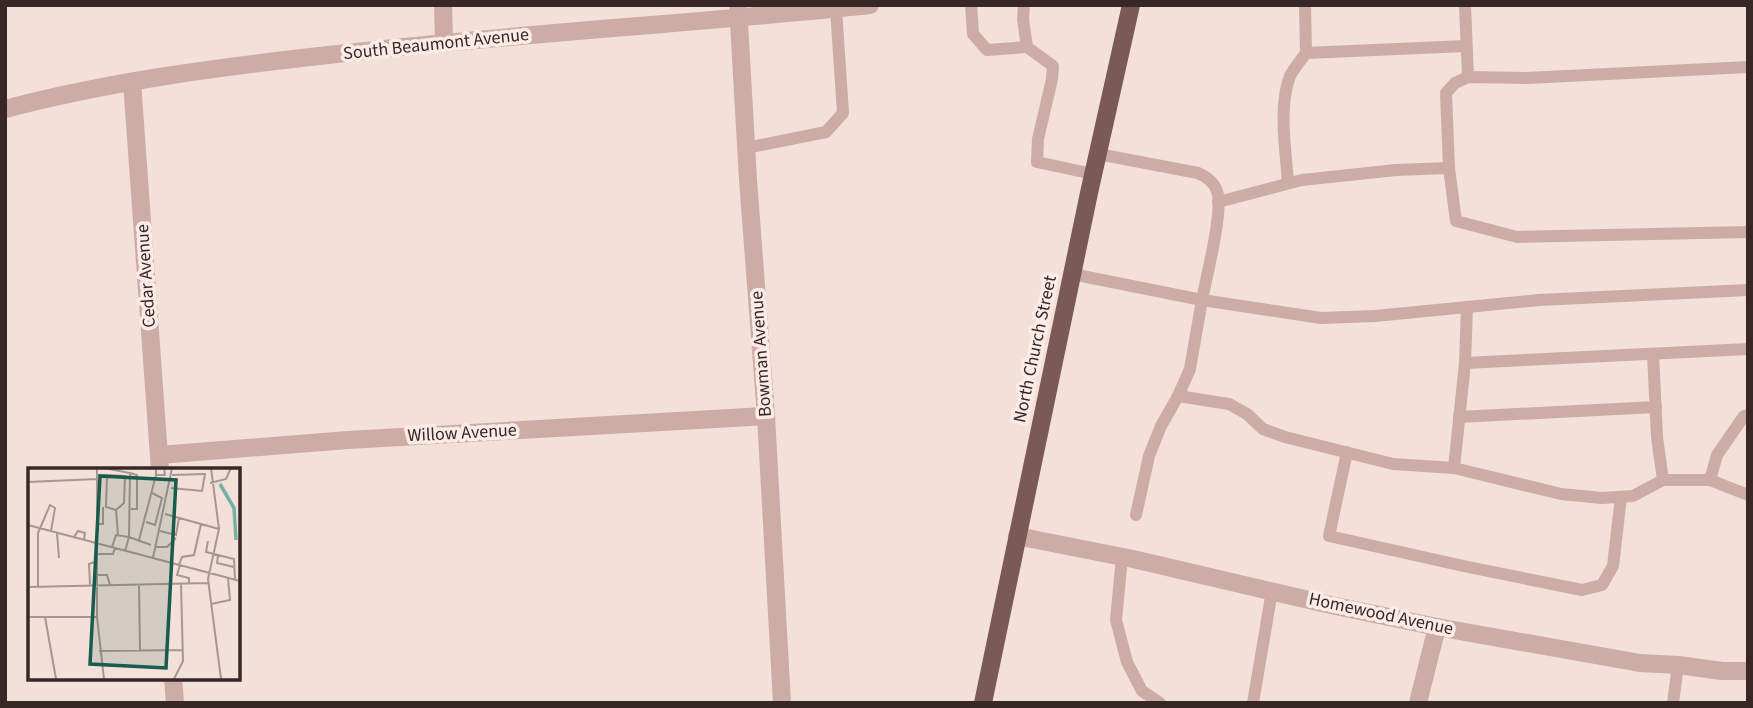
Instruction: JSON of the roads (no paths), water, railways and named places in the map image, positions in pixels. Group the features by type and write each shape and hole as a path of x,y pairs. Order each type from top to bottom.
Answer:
{"main road":[{"name":"North Church Street","path":"983,703 1093,174 1131,5"}],"street":[{"path":"443,5 444,41"},
{"name":"South Beaumont Avenue","path":"5,109 132,82 225,66 738,12 836,9 870,5"},
{"name":"Bowman Avenue","path":"738,12 766,415 782,703"},
{"name":"Cedar Avenue","path":"132,82 160,463"},
{"name":"Willow Avenue","path":"160,463 348,440 766,415"},
{"name":"Homewood Avenue","path":"1017,536 1122,556 1437,626 1640,663 1748,671"},
{"path":"1418,703 1437,626"},
{"path":"173,680 175,703"}],"lane":[{"path":"971,5 974,34 987,50 1027,47 1053,66 1038,139 1037,162 1093,174"},
{"path":"1024,5 1027,47"},
{"path":"1288,183 1284,127 1286,94 1291,75 1306,53 1305,5"},
{"path":"1465,5 1468,78"},
{"path":"746,148 827,132 843,113 836,9"},
{"path":"1306,53 1466,46"},
{"path":"1748,67 1528,78 1468,78 1455,83 1446,93 1449,167 1456,221 1517,237 1748,232"},
{"path":"1098,154 1198,173 1210,179 1218,192 1218,217 1190,369 1149,456 1136,515"},
{"path":"1218,202 1302,180 1449,167"},
{"path":"1072,274 1202,300 1321,318 1375,316 1539,300 1748,290"},
{"path":"1454,468 1465,363 1467,307"},
{"path":"1465,363 1748,349"},
{"path":"1653,354 1657,437 1663,480"},
{"path":"1178,396 1228,404 1247,414 1263,429 1393,464 1454,468 1561,494 1602,498 1633,496 1663,480 1710,480 1748,495"},
{"path":"1459,417 1656,407"},
{"path":"1710,480 1717,455 1744,416 1748,415"},
{"path":"1347,452 1329,536 1582,590 1602,585 1613,566 1621,497"},
{"path":"1122,556 1116,620 1127,662 1142,691 1160,703"},
{"path":"1252,703 1272,591"},
{"path":"1673,703 1678,665"}]}
